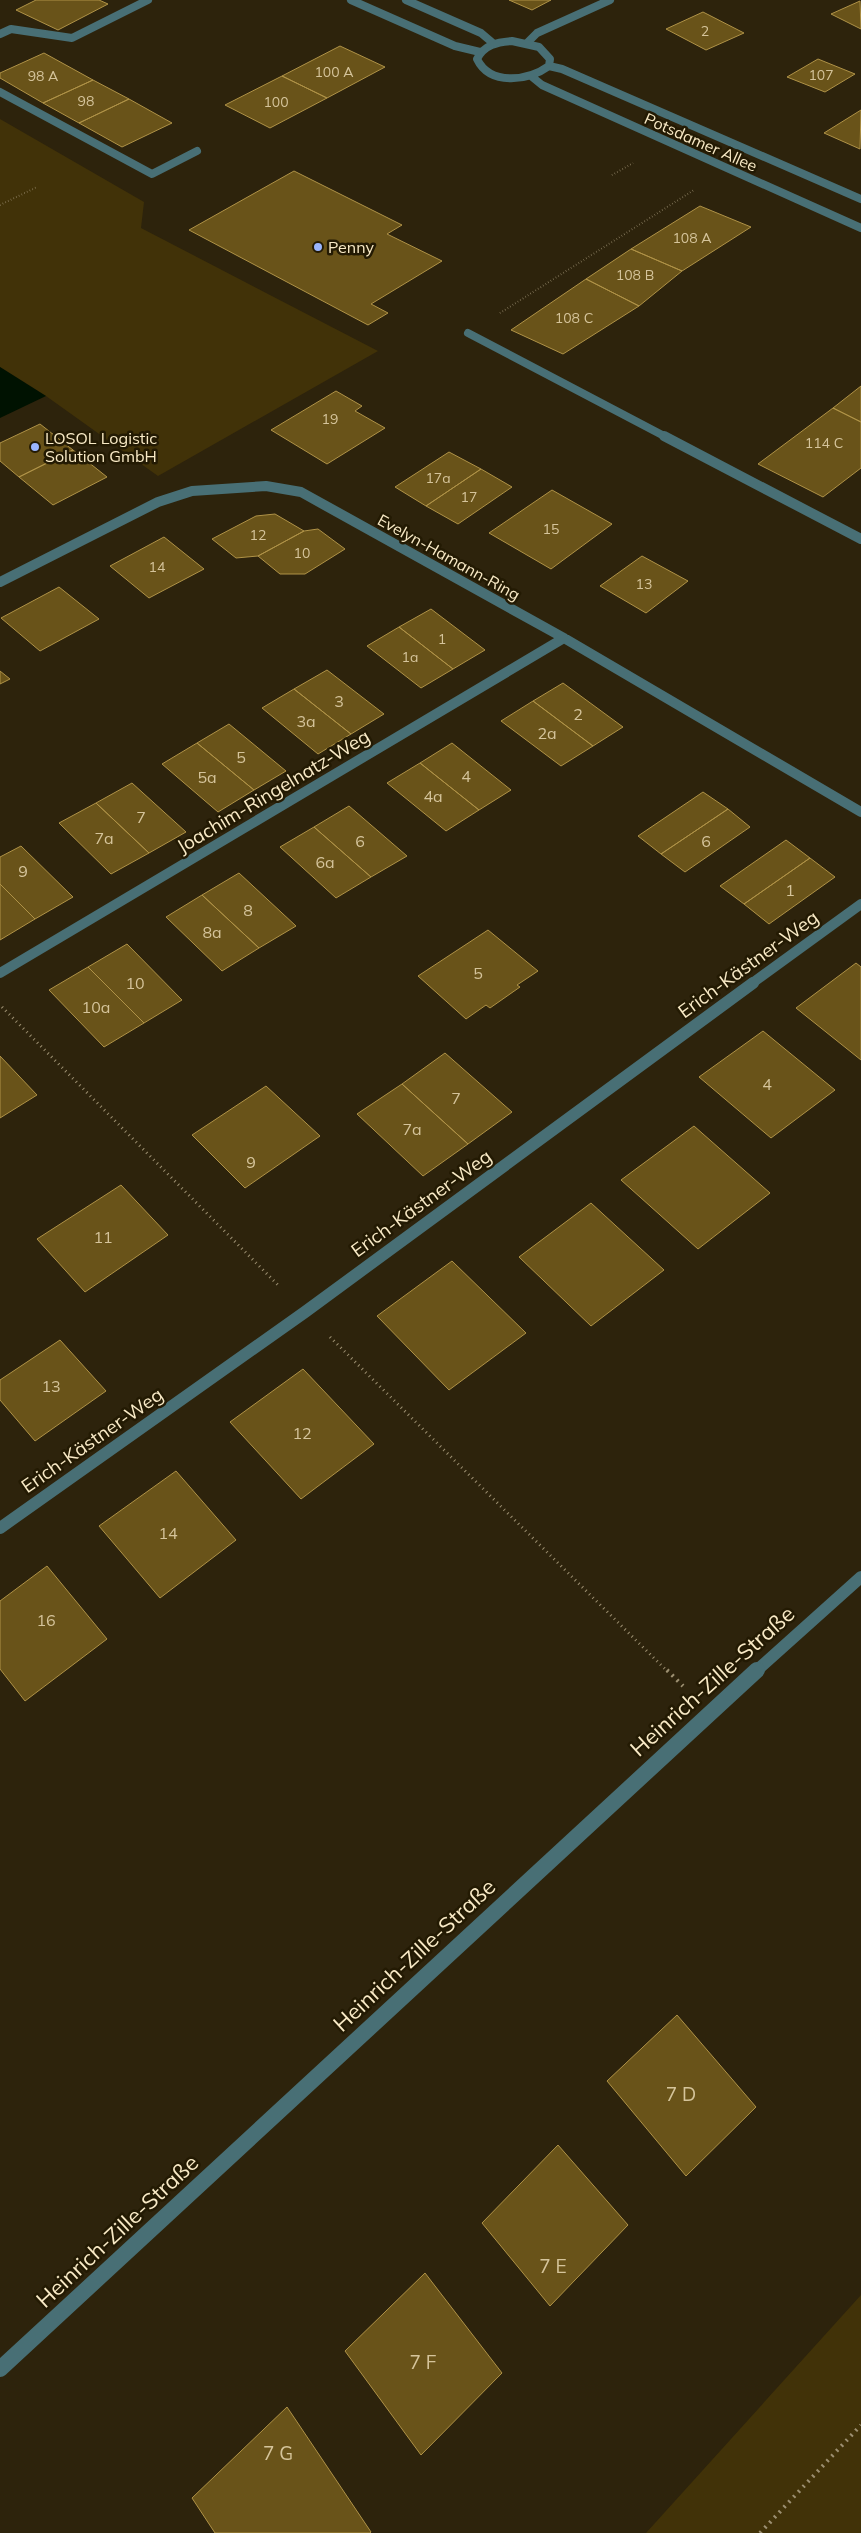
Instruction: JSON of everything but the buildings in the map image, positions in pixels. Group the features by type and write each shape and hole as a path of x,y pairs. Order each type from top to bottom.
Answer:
{"street":[{"path":"0,34 11,29 72,38 148,0"},
{"path":"350,0 455,46 480,52 494,44 512,41 527,43 547,52 550,59 549,66 532,76 508,78 487,72 477,62 480,52"},
{"path":"406,0 481,33 494,44"},
{"path":"527,43 537,33 610,0"},
{"name":"Potsdamer Allee","path":"549,66 562,68 861,200"},
{"name":"Potsdamer Allee","path":"532,76 542,85 861,228"},
{"path":"0,92 152,174 197,151"},
{"path":"468,333 861,539"},
{"name":"Evelyn-Hamann-Ring","path":"0,582 158,502 192,491 266,486 301,492 564,638 861,812"},
{"name":"Joachim-Ringelnatz-Weg","path":"0,973 564,638"},
{"name":"Erich-Kästner-Weg","path":"0,1528 304,1312 861,904"},
{"name":"Heinrich-Zille-Straße","path":"0,2370 710,1712 861,1577"}],"path":[{"path":"468,333 702,185"},
{"path":"0,205 37,187"},
{"path":"0,1005 304,1312 710,1712"},
{"path":"760,2533 861,2425"}],"shaded area":[{"path":"0,119 144,202 141,228 378,351 158,476 46,396 0,367"},
{"path":"0,367 46,396 0,418"},
{"path":"861,2295 861,2533 646,2533"}],"place":[{"name":"Penny","path":"318,247"},
{"name":"LOSOL Logistic Solution GmbH","path":"35,447"}]}
